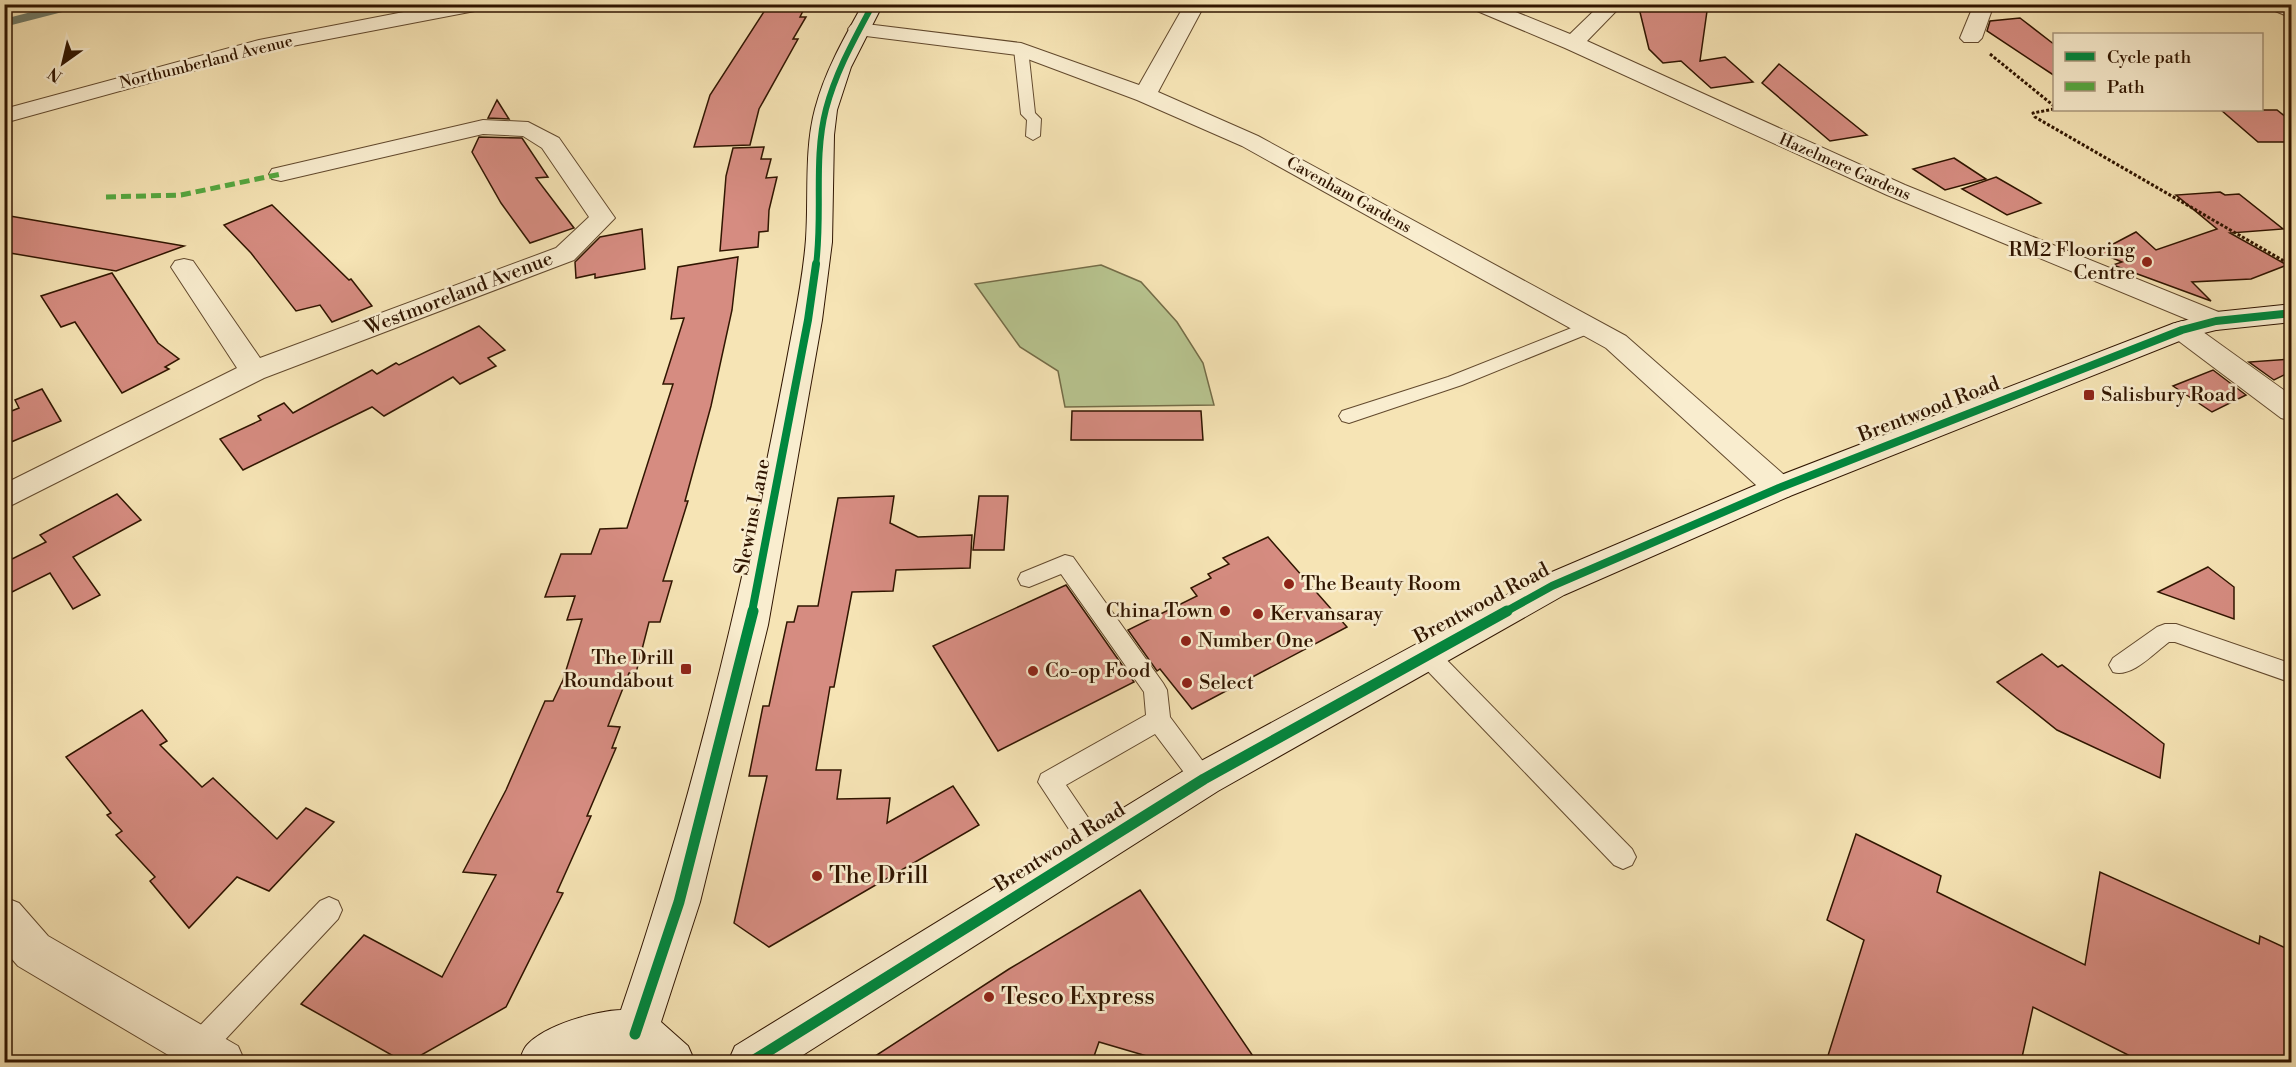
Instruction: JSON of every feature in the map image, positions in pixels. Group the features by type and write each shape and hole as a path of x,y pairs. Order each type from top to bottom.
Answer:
{"street":[{"name":"Northumberland Avenue","path":"4,116 259,46 480,4"},
{"path":"1145,95 1195,4"},
{"name":"Hazelmere Gardens","path":"1477,4 1573,43 1896,190 2216,321"},
{"path":"1573,43 1612,4"},
{"path":"1971,38 1984,4"},
{"path":"2275,4 2292,12"},
{"name":"Cavenham Gardens","path":"866,17 1021,49 1145,95 1250,141 1616,342 1779,488"},
{"name":"Slewins Lane","path":"635,1034 679,902 750,625 808,320 819,242 822,135 826,110 840,67 866,17"},
{"name":"Westmoreland Avenue","path":"4,498 254,371 565,254 602,218 550,143 528,129 483,127 281,174"},
{"path":"184,267 254,371"},
{"name":"Brentwood Road","path":"751,1062 1204,779 1552,586 1779,488 2182,330 2216,321 2292,313"},
{"path":"2182,330 2292,411"},
{"path":"6,922 33,951 209,1056"},
{"path":"542,1062 567,1046 588,1037 613,1033 635,1034 650,1041 672,1062"}],"lane":[{"path":"1021,49 1028,114 1034,119 1033,136"},
{"path":"1349,416 1455,381 1589,327"},
{"path":"1029,579 1065,563 1155,690 1158,720 1204,779"},
{"path":"2121,664 2165,633 2176,633 2292,674"},
{"path":"1427,655 1623,857"},
{"path":"1095,847 1050,782 1158,720"},
{"path":"209,1056 329,910"}],"path":[{"path":"1971,38 2053,106"},
{"path":"2053,108 2033,112 2034,117 2292,266"}],"green space":[{"path":"1101,265 1141,282 1177,322 1203,363 1214,405 1065,407 1058,371 1020,347 975,284"}],"building":[{"path":"1638,4 1708,4 1700,61 1725,57 1753,82 1711,88 1681,61 1663,63 1649,49"},
{"path":"767,7 804,9 800,17 806,17 793,39 798,39 759,109 750,145 694,147 710,95"},
{"path":"2020,18 2053,43 2053,75 1987,31 1990,21"},
{"path":"1779,64 1867,135 1830,141 1762,83"},
{"path":"497,100 509,119 488,118"},
{"path":"2277,110 2292,122 2292,142 2258,142 2222,111"},
{"path":"479,137 522,138 548,177 536,178 574,228 530,243 501,203 472,152"},
{"path":"764,147 761,159 771,159 766,178 777,177 769,210 768,231 759,232 758,247 720,251 726,176 733,148"},
{"path":"1954,158 1986,179 1945,190 1913,169"},
{"path":"1996,177 2041,203 2007,215 1962,189"},
{"path":"2220,192 2225,195 2239,194 2283,229 2230,233 2287,265 2251,279 2192,282 2211,301 2113,265 2122,262 2098,252 2136,232 2156,250 2217,229 2176,195"},
{"path":"272,205 349,280 351,279 372,306 332,322 320,305 296,311 251,253 224,225"},
{"path":"4,215 184,246 116,271 4,252"},
{"path":"642,229 645,269 595,278 595,274 576,278 575,262 600,237"},
{"path":"738,257 732,310 711,406 685,501 688,501 663,581 672,581 660,622 649,622 636,673 629,673 608,726 620,727 612,748 616,748 587,816 591,816 557,892 563,893 506,1007 409,1062 404,1062 301,1004 364,935 442,977 496,875 463,872 506,790 545,701 553,701 563,680 582,619 567,620 575,596 545,597 561,554 591,554 600,529 627,528 673,384 663,384 684,318 671,319 678,267"},
{"path":"112,273 158,343 179,359 165,367 169,369 122,393 75,322 61,327 41,296"},
{"path":"479,326 505,350 488,358 496,366 460,384 453,377 384,416 372,407 243,470 220,439 261,420 258,416 284,403 293,413 372,370 377,374 396,363 399,365"},
{"path":"2292,359 2292,371 2274,380 2249,362"},
{"path":"2213,370 2246,395 2212,412 2173,386"},
{"path":"42,389 61,421 4,445 4,414 19,408 15,400"},
{"path":"1072,411 1201,411 1203,440 1071,440"},
{"path":"117,494 141,520 73,557 100,595 73,609 50,573 4,596 4,563 46,542 40,535"},
{"path":"894,496 890,523 918,537 972,535 970,568 896,570 893,591 852,592 834,687 830,687 816,770 841,770 837,799 890,798 887,823 953,786 979,825 769,947 734,923 767,776 749,776 763,706 769,706 787,622 794,622 798,606 818,606 838,498"},
{"path":"979,496 1008,496 1004,550 973,550"},
{"path":"1268,537 1347,627 1192,709 1160,669 1157,671 1128,630 1197,596 1191,588 1211,578 1208,574 1229,564 1223,558"},
{"path":"2208,567 2234,587 2234,619 2158,592"},
{"name":"Co-op Food","path":"1066,585 1134,682 998,751 933,646"},
{"path":"2042,654 2058,667 2062,665 2164,744 2160,778 2057,730 1997,682"},
{"path":"142,710 167,741 160,745 202,787 213,778 277,839 306,808 334,822 269,891 237,877 189,928 150,881 155,877 116,835 122,831 107,815 111,813 66,757"},
{"path":"1856,834 1941,876 1937,892 2085,965 2100,872 2259,944 2260,936 2292,951 2292,1062 2142,1062 2033,1007 2021,1062 1826,1062 1864,940 1827,920"},
{"path":"1140,890 1257,1062 1167,1062 1099,1042 1092,1062 866,1062 1009,969"}],"waterway":[{"path":"4,23 78,4"}],"marked path":[{"path":"106,197 181,195 281,174"}],"cycle path":[{"path":"635,1034 679,902 750,625 808,320 819,242 822,135 826,110 840,67 873,4"},
{"path":"751,1062 1204,779 1552,586 1779,488 2182,330 2216,321 2292,313"}],"place":[{"name":"RM2 Flooring Centre","path":"2147,262"},
{"name":"Salisbury Road","path":"2089,395"},
{"name":"The Beauty Room","path":"1289,584"},
{"name":"China Town","path":"1225,611"},
{"name":"Kervansaray","path":"1258,614"},
{"name":"Number One","path":"1186,641"},
{"name":"The Drill Roundabout","path":"686,669"},
{"name":"Co-op Food","path":"1033,671"},
{"name":"Select","path":"1187,683"},
{"name":"The Drill","path":"817,876"},
{"name":"Tesco Express","path":"989,997"}]}
